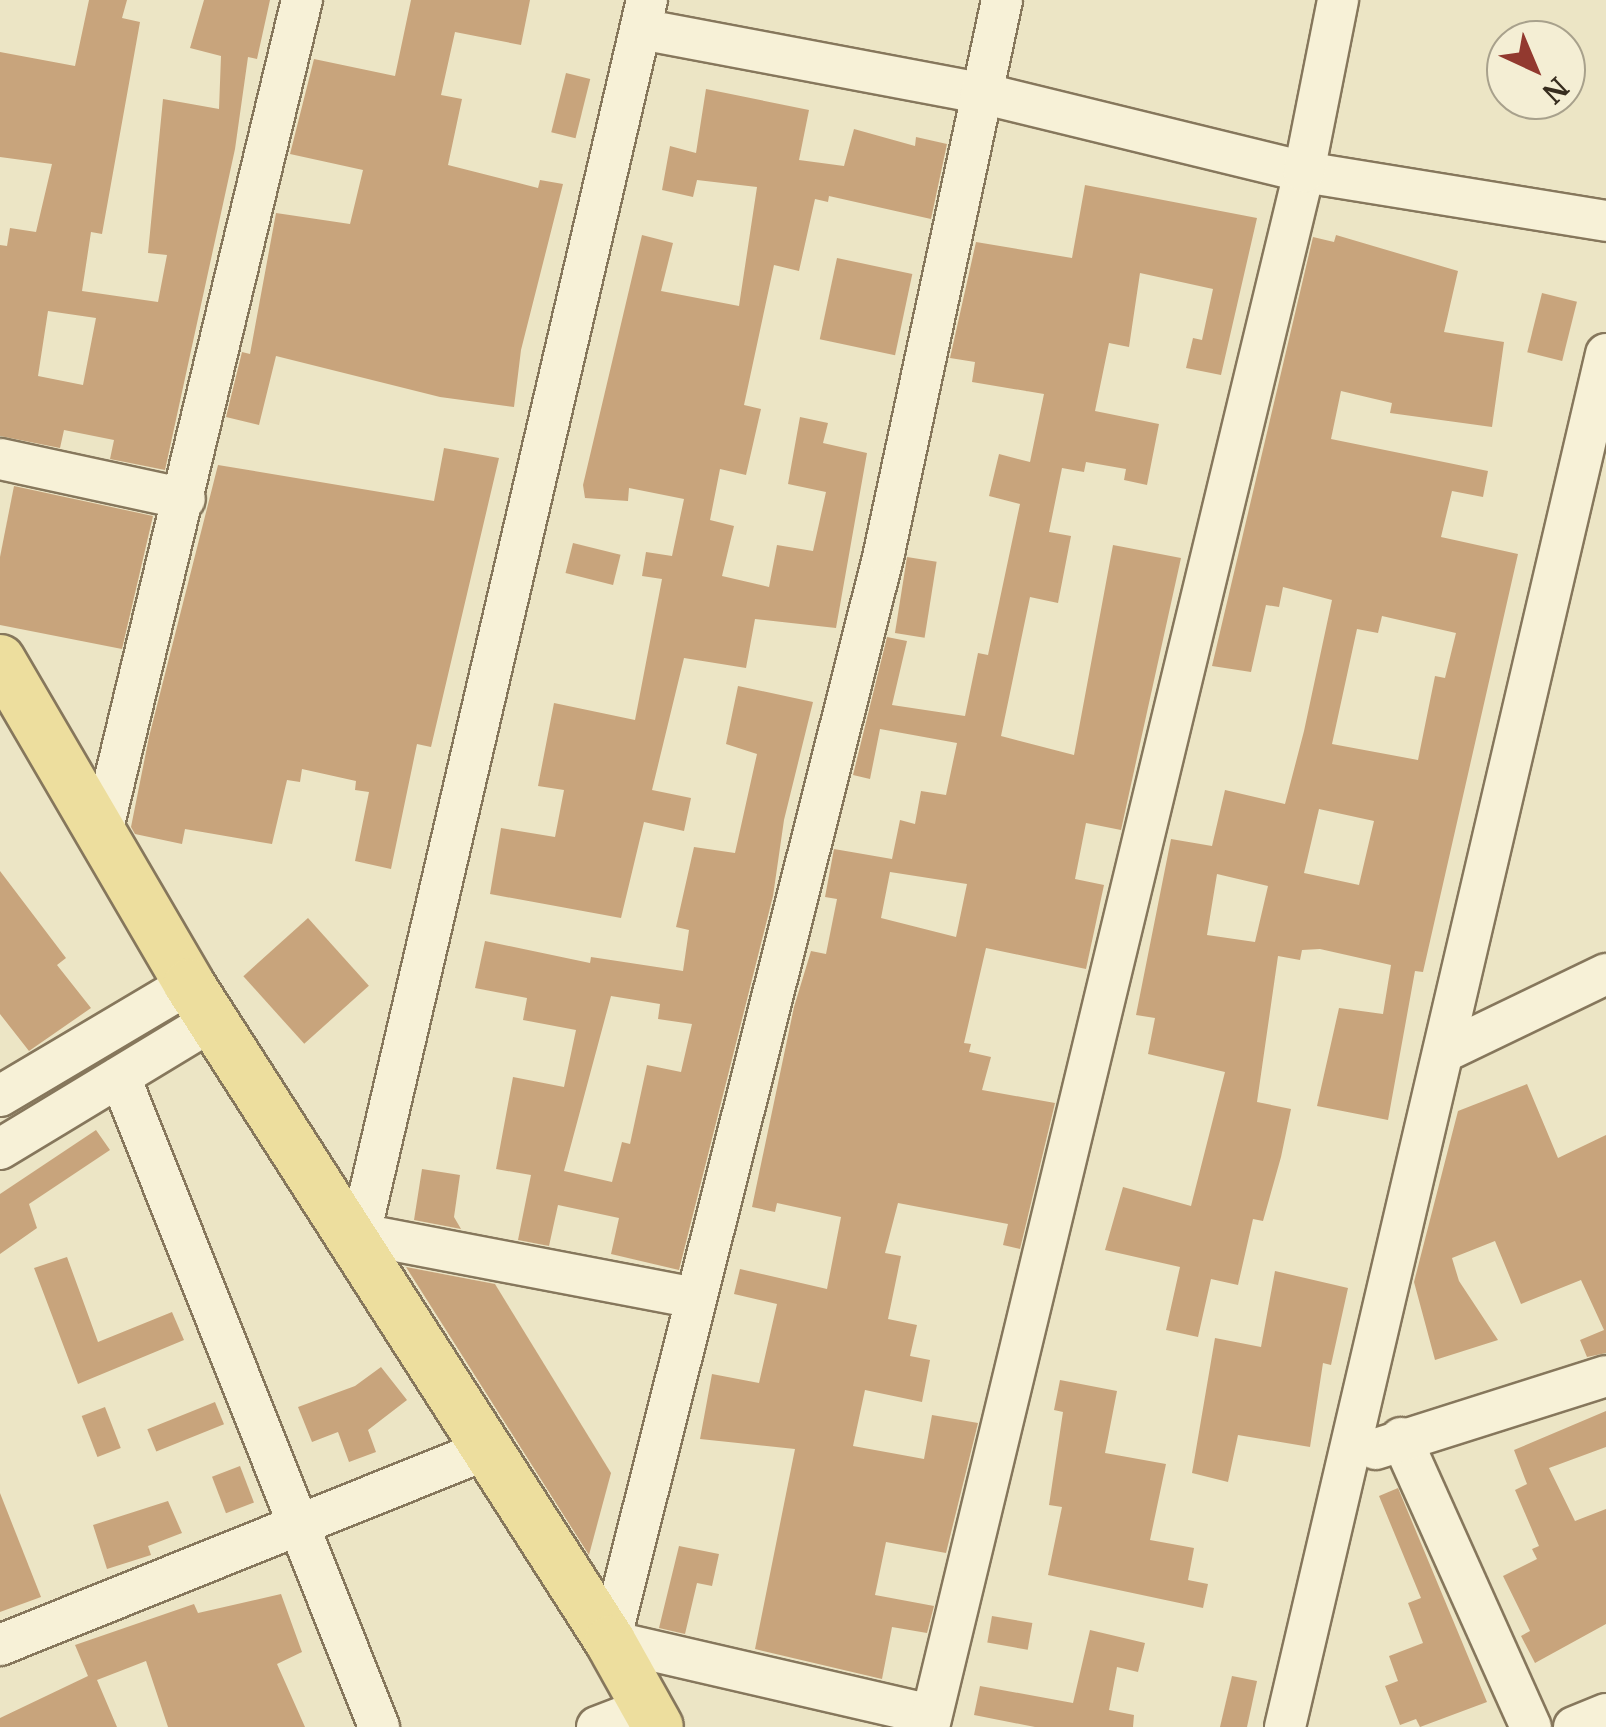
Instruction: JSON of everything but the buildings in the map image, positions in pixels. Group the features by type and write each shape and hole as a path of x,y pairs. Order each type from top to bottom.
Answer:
{"main road":[{"path":"0,660 201,1002 356,1237 486,1450 610,1641 652,1717"}],"street":[{"path":"102,828 185,500 302,0"},
{"path":"1002,0 884,553 610,1641 930,1721 1304,172 1338,0"},
{"path":"696,1298 356,1237 644,14 1304,172 1606,221"},
{"path":"1286,1727 1444,1052 1593,466 1606,354"},
{"path":"0,459 185,500"},
{"path":"1444,1052 1606,974"},
{"path":"0,1150 120,1077 201,1002"},
{"path":"0,1096 201,1002"},
{"path":"120,1077 380,1727"},
{"path":"1350,1460 1401,1438 1606,1376"},
{"path":"1401,1438 1531,1727"},
{"path":"0,1645 486,1450"},
{"path":"1574,1727 1606,1714"},
{"path":"597,1727 652,1717"}]}
